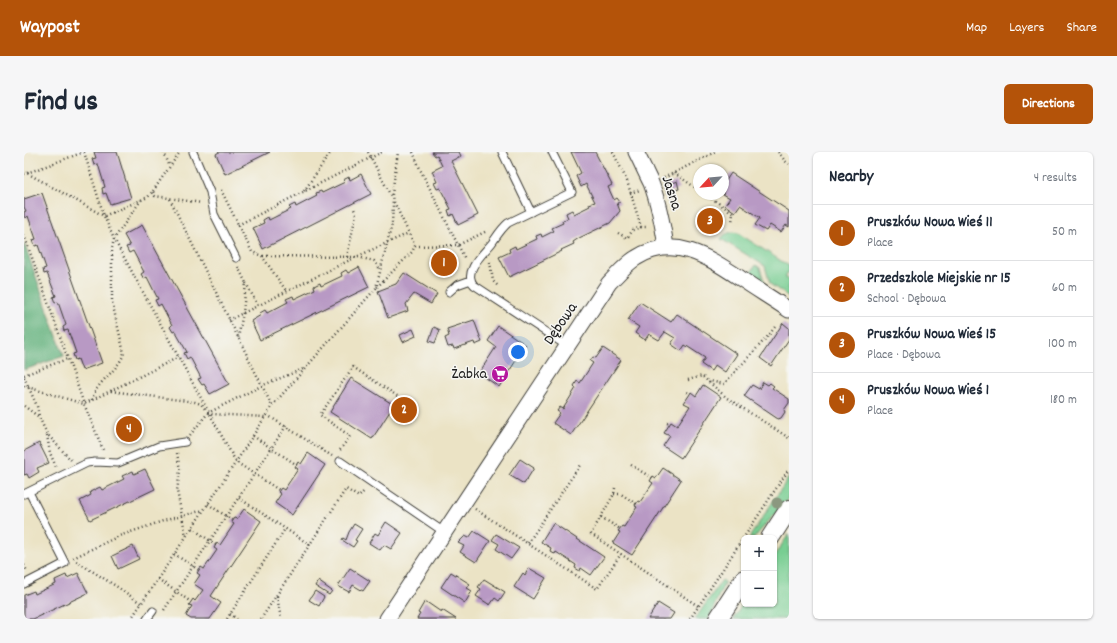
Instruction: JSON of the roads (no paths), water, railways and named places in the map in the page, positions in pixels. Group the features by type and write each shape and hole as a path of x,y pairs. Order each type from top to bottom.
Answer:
{"street":[{"name":"Jasna","path":"636,152 651,184 659,209 666,247"},
{"name":"Dębowa","path":"388,619 609,283 635,258 649,251 666,247 681,248 699,253 716,262 789,310"},
{"path":"772,535 789,509"},
{"path":"718,619 741,584"}],"lane":[{"path":"193,152 210,192 214,214 236,258"},
{"path":"502,152 531,212"},
{"path":"552,152 572,192 502,227 473,266 471,280 474,285 567,346"},
{"path":"448,292 457,285 471,280"},
{"path":"24,584 65,563 26,493 91,463 118,463 159,446 185,442"},
{"path":"340,461 444,532"},
{"path":"147,619 153,611"}],"place":[{"name":"Pruszków Nowa Wieś 15","path":"710,221"},
{"name":"Pruszków Nowa Wieś 11","path":"444,263"},
{"name":"Żabka","path":"500,374"},
{"name":"Przedszkole Miejskie nr 15","path":"404,410"},
{"name":"Pruszków Nowa Wieś 1","path":"129,429"}]}
